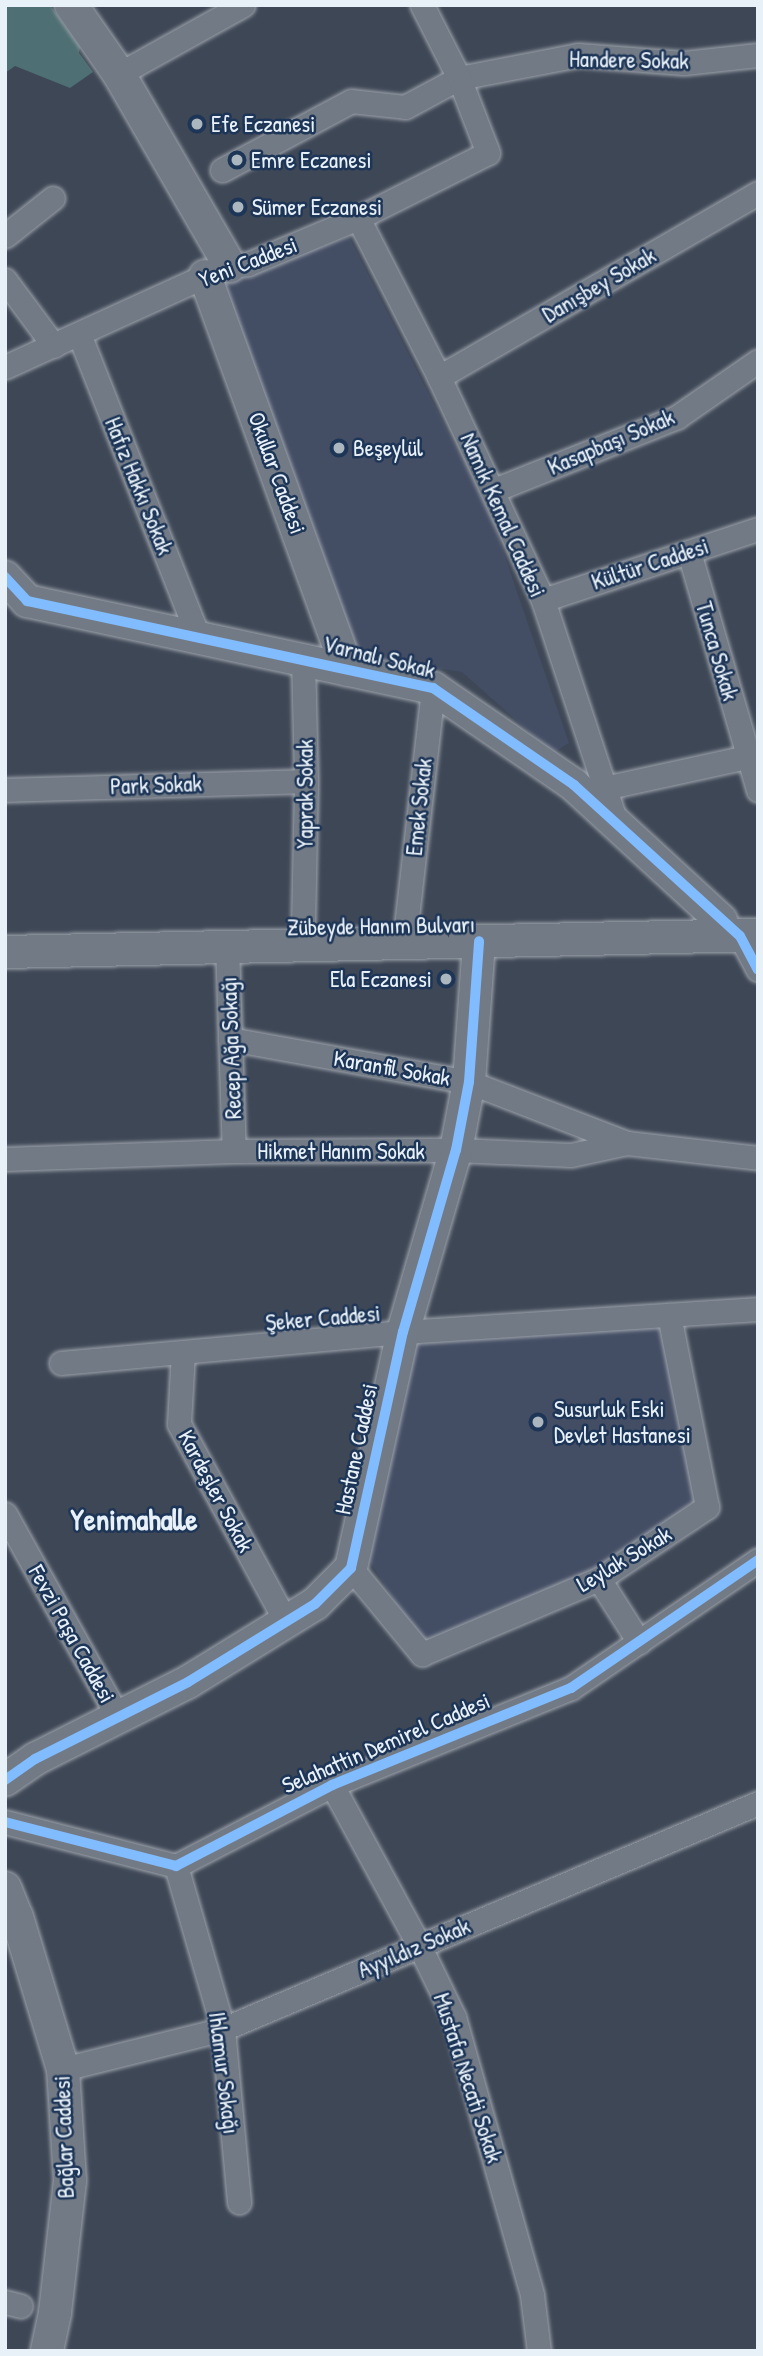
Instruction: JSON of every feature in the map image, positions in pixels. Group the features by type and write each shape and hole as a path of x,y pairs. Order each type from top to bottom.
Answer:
{"street":[{"name":"Okullar Caddesi","path":"71,5 119,74 218,271 348,670"},
{"path":"119,74 243,5"},
{"path":"422,5 459,78"},
{"name":"Handere Sokak","path":"222,170 351,101 405,107 459,78 578,55 684,63 758,55"},
{"name":"Yeni Caddesi","path":"5,367 218,271 248,264 358,218 488,153 459,78"},
{"name":"Danışbey Sokak","path":"439,377 758,193"},
{"path":"5,236 53,198"},
{"name":"Namık Kemal Caddesi","path":"358,218 494,490 543,600 618,825"},
{"path":"5,280 54,346"},
{"name":"Hafız Hakkı Sokak","path":"79,334 199,638"},
{"name":"Kasapbaşı Sokak","path":"494,490 677,417 758,361"},
{"name":"Kültür Caddesi","path":"543,600 758,529"},
{"name":"Tunca Sokak","path":"689,552 746,757 758,790"},
{"name":"Varnalı Sokak","path":"5,577 27,601 433,688 574,785 618,825 744,928"},
{"name":"Yaprak Sokak","path":"303,660 306,781 303,928"},
{"name":"Emek Sokak","path":"406,926 433,688"},
{"path":"604,788 746,757"},
{"name":"Park Sokak","path":"5,790 306,781"},
{"name":"Zübeyde Hanım Bulvarı","path":"5,933 406,926 744,928"},
{"path":"5,952 479,941 744,928 758,970"},
{"name":"Hastane Caddesi","path":"351,1568 403,1332 456,1150 469,1082 479,941"},
{"name":"Recep Ağa Sokağı","path":"227,945 234,1151"},
{"name":"Karanfil Sokak","path":"230,1039 469,1082 627,1143"},
{"name":"Hikmet Hanım Sokak","path":"5,1160 234,1151 456,1150 571,1155 627,1143 758,1158"},
{"name":"Şeker Caddesi","path":"61,1363 403,1332 758,1309"},
{"name":"Leylak Sokak","path":"351,1568 422,1654 599,1578 707,1507 669,1315"},
{"name":"Kardeşler Sokak","path":"183,1352 179,1424 286,1622"},
{"name":"Fevzi Paşa Caddesi","path":"5,1514 118,1717"},
{"name":"Selahattin Demirel Caddesi","path":"176,1866 332,1784 571,1688 758,1560"},
{"path":"5,1780 35,1759 188,1682 286,1622 315,1604 351,1568"},
{"path":"599,1578 639,1642"},
{"name":"Mustafa Necati Sokak","path":"332,1784 419,1945 454,2017 533,2295 539,2351"},
{"name":"Ayyıldız Sokak","path":"63,2069 223,2029 758,1803"},
{"path":"5,1822 176,1866"},
{"name":"Ihlamur Sokağı","path":"176,1866 223,2029 239,2202"},
{"name":"Bağlar Caddesi","path":"5,1888 17,1917 63,2069 70,2181 55,2313 47,2351"}],"shaded area":[{"path":"349,237 492,519 569,743 553,753 462,672 372,659 352,645 216,285"},
{"name":"Susurluk Eski Devlet Hastanesi","path":"664,1327 698,1504 596,1570 422,1644 369,1560 409,1340"}],"green space":[{"path":"5,5 50,5 80,47 79,53 93,72 70,88 15,66 5,73"}],"cycle path":[{"path":"5,577 27,601 433,688 574,785 740,936 758,970"},
{"path":"5,1780 35,1759 188,1682 315,1604 351,1568 403,1332 456,1150 469,1082 479,941"},
{"path":"5,1822 176,1866 332,1785 571,1688 758,1560"}],"place":[{"name":"Efe Eczanesi","path":"197,124"},
{"name":"Emre Eczanesi","path":"237,160"},
{"name":"Sümer Eczanesi","path":"238,207"},
{"name":"Beşeylül","path":"339,448"},
{"name":"Ela Eczanesi","path":"446,979"},
{"name":"Susurluk Eski Devlet Hastanesi","path":"538,1422"}],"district":[{"name":"Yenimahalle","path":"134,1519"}]}
